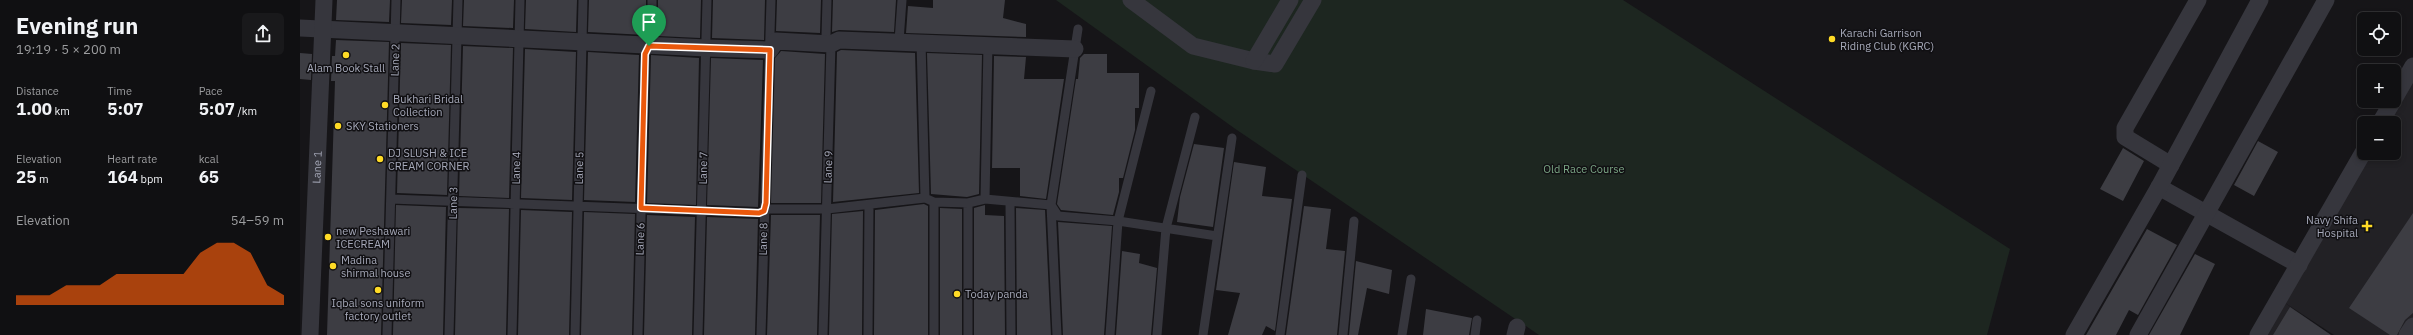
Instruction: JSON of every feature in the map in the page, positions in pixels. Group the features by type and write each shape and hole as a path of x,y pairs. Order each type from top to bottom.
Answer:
{"street":[{"name":"Lane 1","path":"310,335 324,0"},
{"path":"1131,0 1193,46 1254,61 1276,64 1313,0"},
{"path":"1254,61 1290,0"},
{"path":"2171,165 2125,137 2125,128 2198,0"},
{"path":"2074,335 2159,188 2260,0"},
{"path":"2138,335 2205,212 2326,0"},
{"path":"300,28 649,46 770,50 776,41 831,44 839,40 921,41 1075,49"},
{"path":"2401,86 2413,66"},
{"path":"2258,335 2359,160"},
{"path":"2159,188 2300,264"},
{"path":"2407,335 2413,326"}],"lane":[{"name":"Lane 2","path":"387,335 396,0"},
{"name":"Lane 3","path":"450,335 458,0"},
{"name":"Lane 4","path":"512,335 520,0"},
{"name":"Lane 5","path":"575,335 583,0"},
{"name":"Lane 6","path":"638,335 645,54 652,40 652,0"},
{"name":"Lane 7","path":"698,335 707,0"},
{"name":"Lane 8","path":"761,335 764,211 766,203 770,0"},
{"name":"Lane 9","path":"823,335 831,44 826,36 827,0"},
{"path":"899,41 902,0"},
{"path":"1057,335 1051,205 1078,29"},
{"path":"921,41 925,198"},
{"path":"985,199 988,44"},
{"path":"1110,335 1118,221 1151,91"},
{"path":"1157,335 1166,228 1195,117"},
{"path":"1203,335 1232,138"},
{"path":"1280,335 1302,176"},
{"path":"391,199 759,213 769,209 827,210 925,198 934,202 968,203 985,199 1051,205"},
{"path":"934,202 934,335"},
{"path":"1010,202 1011,335"},
{"path":"968,203 968,335"},
{"path":"868,335 869,205"},
{"path":"1051,205 1058,216 1118,221 1217,236"},
{"path":"1343,335 1354,221"},
{"path":"1402,335 1411,278"},
{"path":"1474,335 1477,320"}],"shaded area":[{"name":"Navy Shifa Hospital","path":"2413,65 2413,335 2334,335 2282,301 2331,335 2250,335 2360,160 2401,160 2401,116 2384,116 2389,108 2401,108 2401,86"}],"green space":[{"name":"Old Race Course","path":"1056,0 1623,0 2010,249 1987,335 1539,335 1234,128"}],"building":[{"path":"337,0 390,0 389,22 336,20"},
{"path":"402,0 452,0 451,25 401,23"},
{"path":"464,0 514,0 513,28 463,26"},
{"path":"526,0 577,0 576,32 525,29"},
{"path":"589,0 646,0 646,35 588,32"},
{"path":"658,0 701,0 700,38 658,36"},
{"path":"713,0 765,0 764,40 712,38"},
{"path":"777,0 821,0 820,33 776,31"},
{"path":"833,0 896,0 894,32 839,30 832,32"},
{"path":"933,0 1005,0 1003,18 1026,24 1026,37 906,33 908,6 933,8"},
{"path":"336,40 389,42 381,335 327,335 335,81 331,81 332,56 335,56"},
{"path":"401,43 451,45 447,195 397,193"},
{"path":"463,46 513,48 509,198 459,196"},
{"path":"525,49 576,52 572,200 521,198"},
{"path":"841,50 915,53 919,193 833,202 837,52"},
{"path":"781,51 825,54 821,203 771,203 775,58"},
{"path":"588,52 639,55 635,202 584,200"},
{"path":"300,53 312,54 311,80 300,79"},
{"path":"927,53 982,55 979,194 967,197 931,194"},
{"path":"1084,54 1107,54 1107,73 1139,73 1139,108 1135,108 1135,130 1123,178 1119,178 1119,192 1113,215 1061,210 1057,204 1076,79 1078,79 1080,58"},
{"path":"651,55 699,58 696,205 647,203"},
{"path":"994,56 1026,57 1024,79 1064,79 1046,199 1020,196 1020,168 992,168"},
{"path":"711,58 763,60 758,207 707,205"},
{"path":"2258,141 2278,152 2254,196 2234,185"},
{"path":"1194,144 1224,148 1213,227 1177,222 1180,197"},
{"path":"2123,148 2144,161 2123,201 2100,189"},
{"path":"1234,162 1266,167 1262,196 1292,199 1275,331 1266,326 1262,335 1228,335 1240,293 1216,290"},
{"path":"924,204 928,206 928,335 874,335 875,210"},
{"path":"396,205 446,207 443,335 393,335"},
{"path":"985,205 985,215 1004,216 1005,335 974,335 974,208"},
{"path":"1304,206 1331,209 1326,249 1345,251 1337,335 1286,335"},
{"path":"458,208 509,209 506,335 455,335"},
{"path":"940,208 962,209 962,335 940,335"},
{"path":"1016,208 1045,210 1051,335 1017,335"},
{"path":"521,210 572,212 569,335 518,335"},
{"path":"863,211 862,335 829,335 832,214"},
{"path":"584,212 635,214 632,335 581,335"},
{"path":"2413,213 2413,313 2405,320 2397,335 2390,335 2349,308"},
{"path":"647,215 695,217 692,335 644,335"},
{"path":"771,215 820,215 817,335 767,335"},
{"path":"707,217 758,219 755,335 704,335"},
{"path":"1058,222 1112,226 1104,335 1063,335"},
{"path":"2147,229 2177,245 2138,315 2129,310 2116,335 2086,335"},
{"path":"1122,251 1140,254 1139,263 1157,268 1151,335 1116,335"},
{"path":"2195,254 2215,264 2180,335 2149,335"},
{"path":"1356,261 1392,270 1389,294 1367,288 1358,335 1349,335"},
{"path":"2290,307 2331,335 2273,335"},
{"path":"1426,309 1472,318 1469,335 1423,335"}],"place":[{"name":"Karachi Garrison Riding Club (KGRC)","path":"1832,39"},
{"name":"Alam Book Stall","path":"346,55"},
{"name":"Bukhari Bridal Collection","path":"385,105"},
{"name":"SKY Stationers","path":"338,126"},
{"name":"DJ SLUSH & ICE CREAM CORNER","path":"380,159"},
{"name":"Navy Shifa Hospital","path":"2367,226"},
{"name":"new Peshawari ICECREAM","path":"328,237"},
{"name":"Madina shirmal house","path":"333,266"},
{"name":"Iqbal sons uniform factory outlet","path":"378,290"},
{"name":"Today panda","path":"957,294"}],"route":[{"path":"649,46 770,50 766,203 764,211 759,213 641,208 645,54 649,46"}]}
